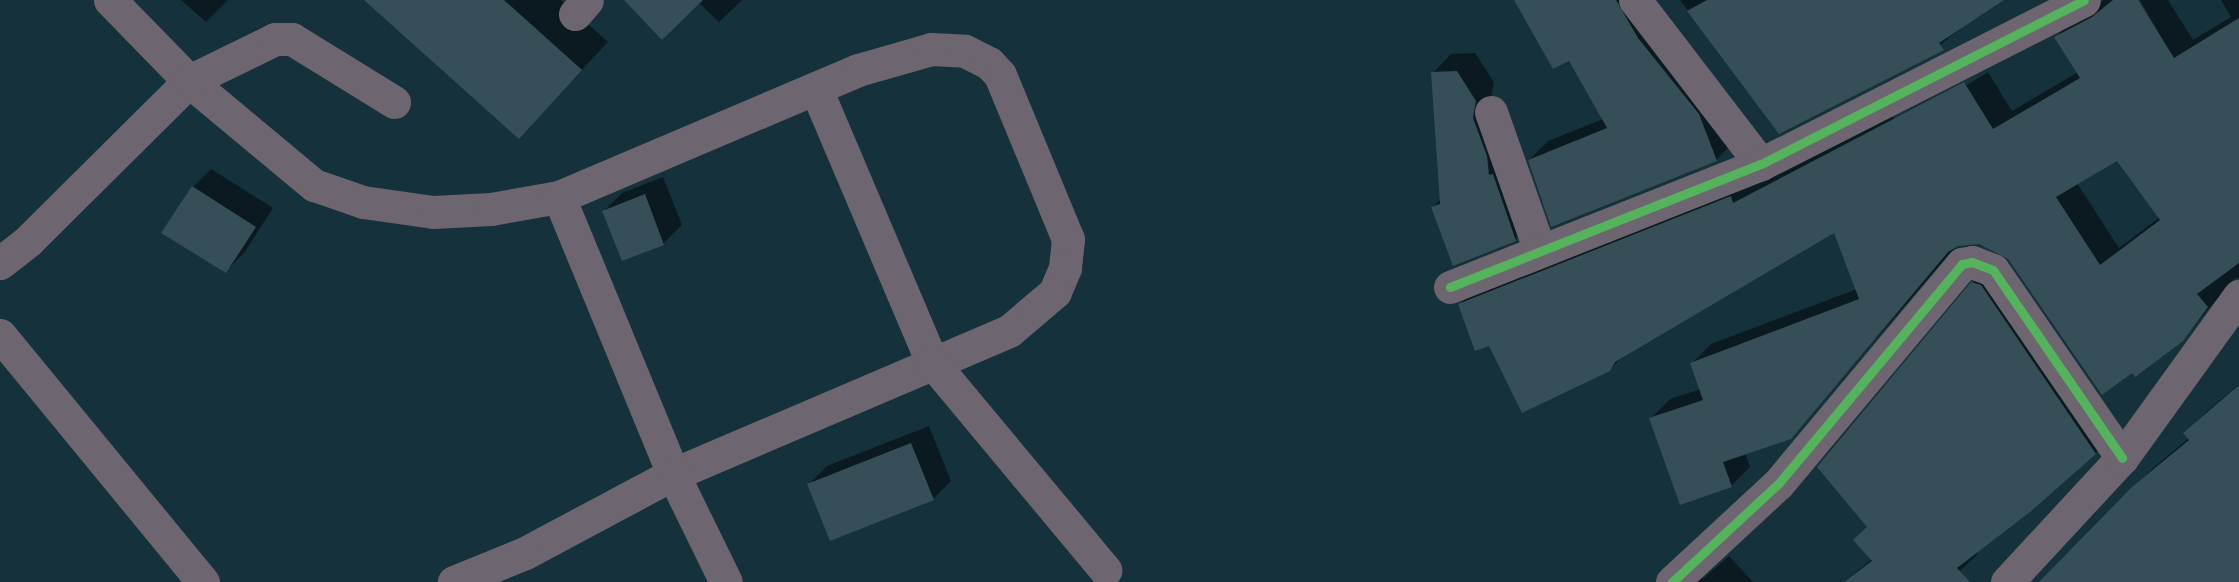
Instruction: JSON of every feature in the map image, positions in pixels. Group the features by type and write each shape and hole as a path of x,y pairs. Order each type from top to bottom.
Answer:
{"street":[{"path":"110,0 189,81 314,185 363,202 433,212 491,209 559,197 858,70 931,49 965,51 990,63 999,75 1068,239 1065,268 1055,292 1009,331 673,474 525,553 454,582"},
{"path":"1635,0 1761,164"},
{"path":"1450,287 1761,164 2084,0"},
{"path":"0,263 29,240 189,81 284,38 394,102"},
{"path":"816,88 932,362 1105,570"},
{"path":"1491,112 1540,251"},
{"path":"559,197 673,474 726,582"},
{"path":"1672,582 1778,484 1962,264 1972,262 1993,270 2122,458"},
{"path":"2007,582 2122,458 2239,296"},
{"path":"0,335 203,582"}],"building":[{"path":"364,0 504,0 582,70 519,139"},
{"path":"624,0 703,0 662,40"},
{"path":"1514,0 1616,0 1638,38 1699,114 1717,161 1551,227 1528,160 1607,128 1569,61 1553,69"},
{"path":"1707,0 2004,0 1939,43 1944,50 1779,134 1687,11"},
{"path":"2113,0 2138,0 2174,58 2239,18 2239,263 2197,294 2208,307 2183,341 2135,377 2132,373 2102,395 2008,259 1979,244 1958,246 1948,252 1791,439 1723,462 1732,487 1680,505 1649,418 1703,400 1690,363 1859,299 1834,233 1615,362 1610,371 1522,413 1489,346 1475,351 1458,304 1731,196 1733,203 1964,82 1993,129 2080,78 2054,37 2092,17","holes":["2117,161 2160,220 2100,265 2056,197"]},
{"path":"1457,71 1476,101 1473,118 1487,156 1489,175 1493,174 1516,241 1453,266 1431,207 1440,204 1431,72"},
{"path":"192,186 256,227 226,273 161,233"},
{"path":"645,194 664,245 622,261 602,211"},
{"path":"1971,282 1981,285 2096,454 2030,512 1957,568 1970,582 1844,582 1872,561 1853,540 1867,527 1817,467"},
{"path":"2239,385 2239,582 2039,582 2132,487 2189,440 2183,433"},
{"path":"911,443 934,500 830,541 807,484"}],"cycle path":[{"path":"1450,287 1761,164 2084,0"},
{"path":"1672,582 1778,484 1962,264 1972,262 1993,270 2122,458"}]}
